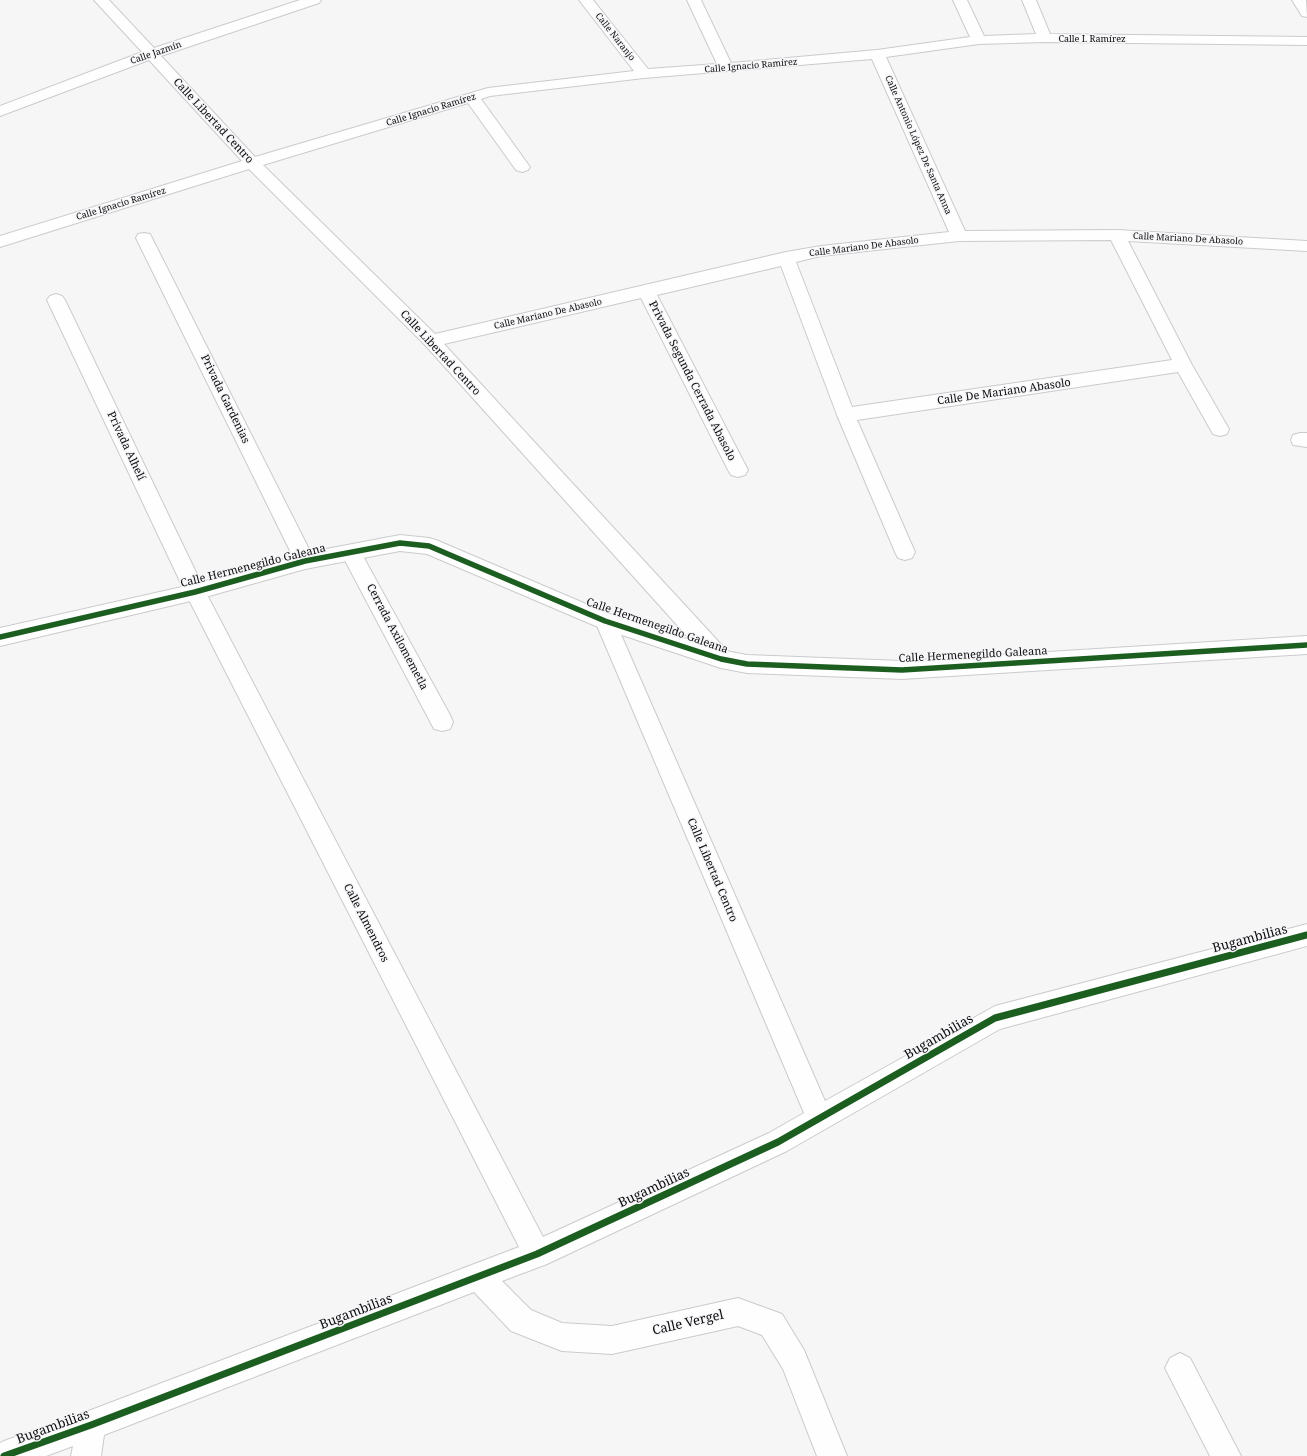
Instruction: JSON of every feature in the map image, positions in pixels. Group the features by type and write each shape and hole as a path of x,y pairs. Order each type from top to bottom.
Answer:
{"street":[{"name":"Calle Libertad Centro","path":"101,0 252,163 431,341 721,660"},
{"name":"Calle Jazmín","path":"0,111 151,54 314,0"},
{"name":"Calle Naranjo","path":"586,0 644,74"},
{"path":"694,0 726,68"},
{"path":"960,0 979,40"},
{"path":"1029,0 1045,38"},
{"path":"1299,0 1307,13"},
{"name":"Calle I. Ramírez","path":"877,54 979,40 1045,38 1307,41"},
{"name":"Calle Ignacio Ramírez","path":"0,242 252,163 488,92 644,74 877,54"},
{"name":"Calle Antonio López De Santa Anna","path":"877,54 959,236"},
{"path":"472,97 522,168"},
{"path":"1117,235 1183,365 1220,429"},
{"name":"Calle Mariano De Abasolo","path":"431,341 786,258 821,252 959,236 1117,235 1307,246"},
{"name":"Privada Gardenias","path":"144,238 305,561"},
{"path":"786,258 846,415 906,552"},
{"name":"Privada Segunda Cerrada Abasolo","path":"646,291 738,470"},
{"name":"Privada Alhelí","path":"56,300 195,592"},
{"name":"Calle De Mariano Abasolo","path":"846,415 1183,365"},
{"name":"Calle Hermenegildo Galeana","path":"0,637 195,592 305,561 400,543 430,546 605,621 721,660 747,664 902,670 1307,645"},
{"name":"Cerrada Axilomemetla","path":"351,553 442,722"},
{"name":"Calle Almendros","path":"195,592 537,1254"},
{"name":"Calle Libertad Centro","path":"605,621 819,1118"},
{"name":"Bugambilias","path":"4,1456 90,1425 537,1254 778,1142 995,1018 1307,936"},
{"name":"Calle Vergel","path":"478,1276 521,1321 562,1337 612,1340 738,1312 772,1324 794,1360 832,1456"},
{"path":"1180,1368 1226,1456"},
{"path":"86,1456 90,1425"}],"cycle path":[{"path":"0,637 195,592 305,561 400,543 429,546 605,621 721,659 747,664 902,670 1307,645"},
{"path":"4,1456 91,1425 537,1254 778,1142 995,1018 1307,935"}]}
